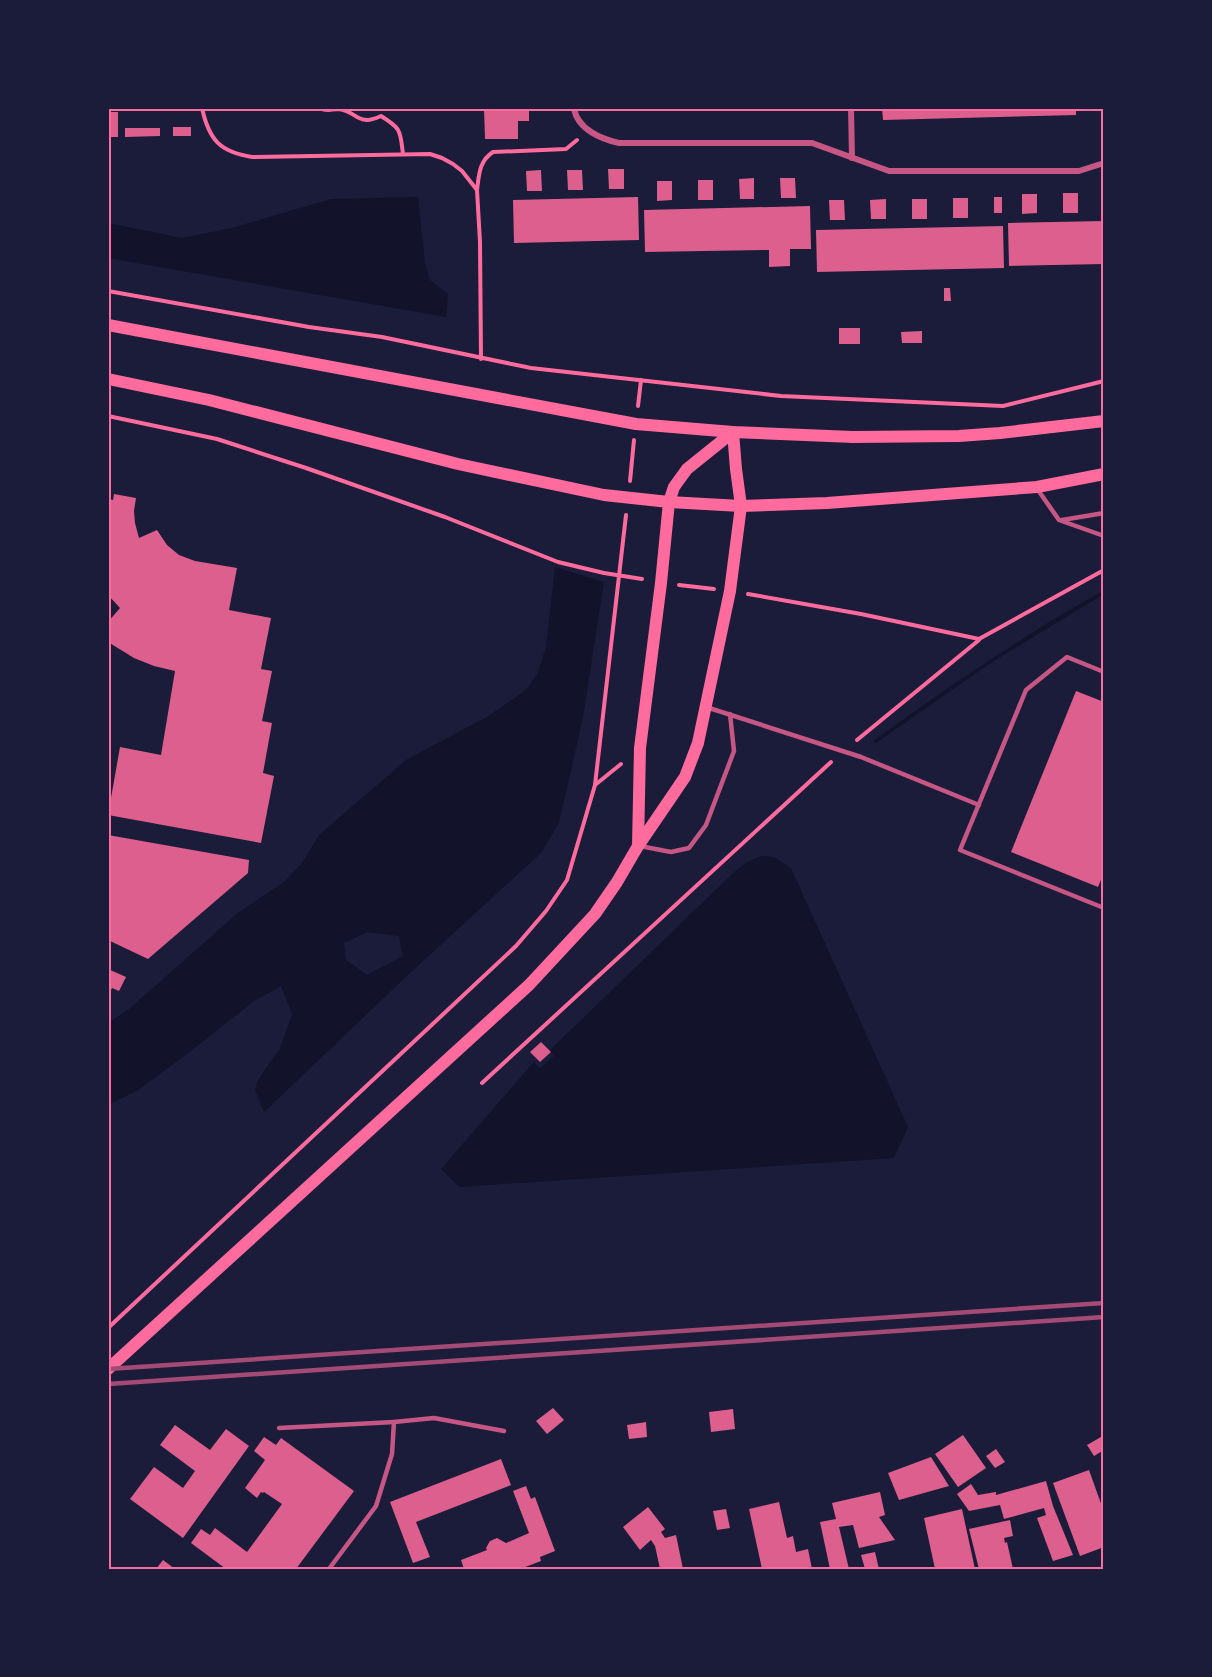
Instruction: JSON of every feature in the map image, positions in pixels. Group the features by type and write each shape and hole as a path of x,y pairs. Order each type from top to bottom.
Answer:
{"main road":[{"path":"108,325 636,424 733,432 853,437 959,436 1104,421"},
{"path":"108,379 209,400 458,464 604,495 669,502 741,506 827,503 1037,487 1104,474"},
{"path":"638,846 640,748 669,502 674,487 687,469 733,432"},
{"path":"108,1369 529,985 594,914 616,882 685,777 698,743 730,591 741,506 733,432"}],"street":[{"path":"574,108 579,120 590,131 602,138 620,143 813,143 889,171 1079,171 1104,163"},
{"path":"851,108 852,158"}],"lane":[{"path":"1037,487 1059,520 1104,536"},
{"path":"1059,520 1104,513"},
{"path":"1104,672 1067,657 1026,690 960,850 1104,908"},
{"path":"706,707 861,757 979,805"},
{"path":"638,846 671,852 689,848 706,825 734,751 730,714"},
{"path":"279,1428 434,1418 504,1431"},
{"path":"329,1569 376,1506 392,1454 394,1422"}],"path":[{"path":"202,108 208,131 214,140 242,156 430,154 447,160 462,171 477,190"},
{"path":"320,108 325,111 339,109 368,121 381,116"},
{"path":"381,109 381,116"},
{"path":"381,116 396,126 403,154"},
{"path":"481,359 477,190 482,164 493,152 566,148 590,131"},
{"path":"108,291 309,327 382,337 531,368 780,396 1003,406 1104,381"},
{"path":"108,1328 516,946 546,911 567,880 595,785 641,380"},
{"path":"108,416 217,439 434,513 558,562 661,583 730,591 861,614 979,639"},
{"path":"482,1083 842,752 979,639 1104,570"},
{"path":"595,785 640,748"}],"shaded area":[{"path":"418,197 425,263 430,280 448,294 446,317 108,258 108,223 182,238 232,228 331,199"},
{"path":"555,567 604,582 583,717 559,823 542,852 264,1112 255,1090 257,1082 280,1049 292,1014 281,986 254,1001 138,1090 108,1105 108,1023 129,1009 239,912 284,882 302,863 319,835 406,760 487,717 526,690 537,675 546,647","holes":["367,932 399,936 403,956 367,975 346,960 344,943"]},
{"path":"1104,590 1104,594 989,664 876,743 873,741 987,662"},
{"path":"762,856 774,857 791,868 908,1127 894,1158 459,1187 441,1169 534,1062 540,1068 554,1056 549,1051 729,877 744,864"}],"building":[{"path":"484,108 529,108 529,121 518,121 518,139 485,139"},
{"path":"882,108 1076,108 1076,115 883,120"},
{"path":"108,112 118,112 118,137 108,137"},
{"path":"173,127 191,127 191,136 173,136"},
{"path":"125,128 160,128 160,136 125,137"},
{"path":"608,169 624,169 624,189 609,189"},
{"path":"541,170 542,191 527,191 526,171"},
{"path":"567,170 582,170 583,190 568,190"},
{"path":"754,178 754,199 740,199 739,179"},
{"path":"780,178 795,178 796,198 781,198"},
{"path":"698,180 713,180 713,200 698,200"},
{"path":"657,181 672,181 672,200 657,201"},
{"path":"1063,193 1078,193 1078,213 1063,213"},
{"path":"1022,194 1037,194 1037,213 1022,214"},
{"path":"638,197 639,240 514,243 513,200"},
{"path":"994,197 1002,197 1002,213 994,213"},
{"path":"953,198 968,198 968,218 953,218"},
{"path":"886,199 886,219 871,219 870,200"},
{"path":"912,199 927,199 927,219 912,219"},
{"path":"829,200 844,200 845,220 830,220"},
{"path":"810,206 811,249 790,249 790,266 769,267 769,250 645,252 644,210"},
{"path":"1104,221 1104,264 1009,266 1008,223"},
{"path":"1003,226 1004,268 817,272 816,230"},
{"path":"944,288 950,288 951,301 944,301"},
{"path":"839,328 860,328 860,344 839,344"},
{"path":"922,331 922,343 902,343 901,332"},
{"path":"114,494 136,498 134,511 139,538 157,530 167,545 179,555 195,561 237,568 229,610 271,618 261,669 272,671 262,721 272,723 263,773 274,776 261,843 108,815 120,747 161,755 175,671 134,658 108,642 108,622 120,608 108,595 108,499 113,500"},
{"path":"1076,691 1104,702 1104,872 1098,887 1011,852"},
{"path":"108,835 249,860 248,873 148,959 108,940"},
{"path":"108,969 126,977 119,991 112,988 108,996"},
{"path":"541,1042 551,1052 540,1062 530,1052"},
{"path":"553,1408 564,1420 547,1434 536,1421"},
{"path":"733,1409 735,1429 711,1432 709,1412"},
{"path":"646,1422 647,1437 629,1439 627,1425"},
{"path":"175,1425 210,1450 226,1429 249,1446 183,1538 130,1499 154,1467 183,1488 195,1471 160,1445"},
{"path":"963,1435 986,1468 958,1487 935,1454"},
{"path":"264,1437 276,1445 281,1438 354,1491 296,1569 226,1569 191,1543 201,1529 210,1535 215,1528 247,1552 282,1504 264,1492 261,1492 257,1498 245,1488 265,1460 254,1451"},
{"path":"1101,1437 1104,1450 1094,1456 1087,1445"},
{"path":"996,1449 1005,1462 995,1468 986,1456"},
{"path":"931,1457 949,1486 899,1500 888,1473"},
{"path":"501,1459 511,1485 416,1522 430,1557 413,1563 390,1502"},
{"path":"1089,1470 1104,1512 1104,1547 1080,1556 1053,1483"},
{"path":"1046,1481 1053,1506 1073,1555 1053,1561 1037,1518 1046,1515 1044,1508 1004,1519 1000,1505 969,1511 957,1494 971,1484 978,1495 996,1492 996,1495"},
{"path":"526,1486 531,1499 535,1497 555,1551 540,1557 541,1561 520,1569 464,1569 461,1560 487,1550 490,1541 497,1538 506,1543 529,1533 513,1491"},
{"path":"880,1492 885,1515 879,1517 895,1540 859,1548 853,1525 839,1527 849,1569 830,1569 820,1522 836,1519 832,1503"},
{"path":"779,1502 787,1538 793,1536 796,1552 808,1549 812,1569 762,1569 749,1509"},
{"path":"648,1507 665,1529 661,1532 665,1538 676,1535 683,1569 660,1569 655,1546 651,1540 640,1550 623,1527"},
{"path":"726,1509 730,1528 717,1530 713,1511"},
{"path":"962,1509 975,1569 935,1569 924,1518"},
{"path":"1010,1520 1013,1536 1004,1538 1013,1569 979,1569 969,1529"},
{"path":"875,1552 879,1569 865,1569 861,1555"},
{"path":"163,1560 175,1569 156,1569"}],"railway":[{"path":"108,1369 1104,1303"},
{"path":"108,1384 1104,1317"}]}
